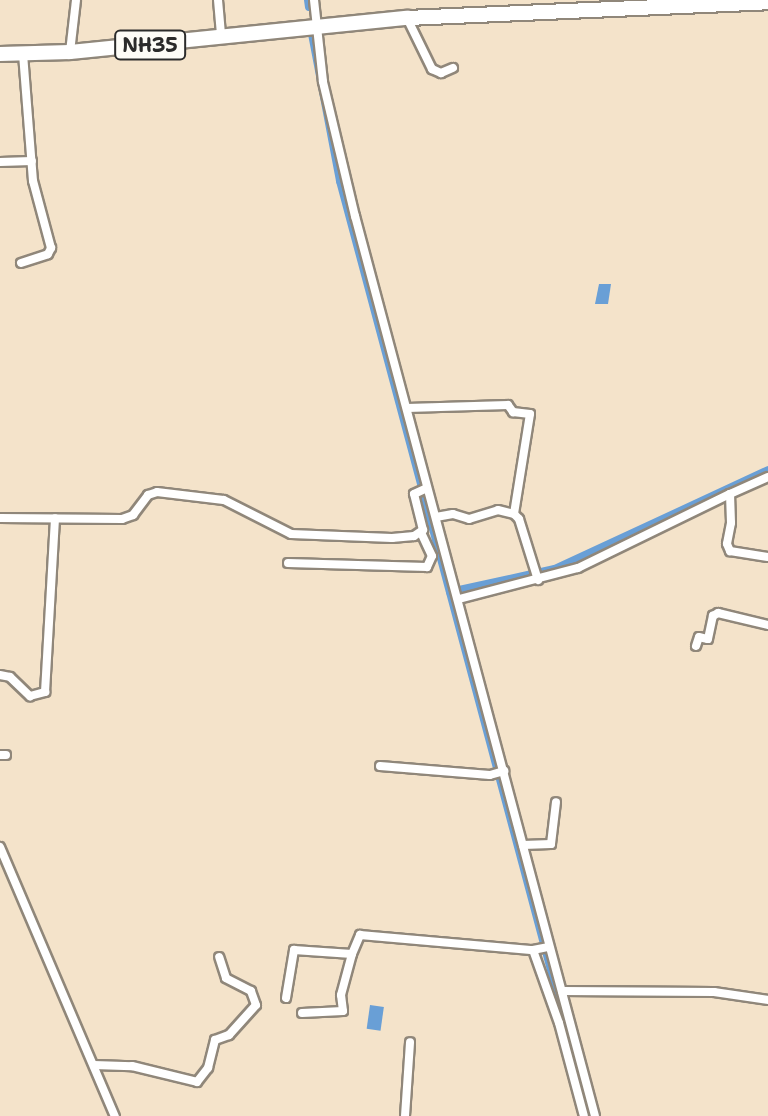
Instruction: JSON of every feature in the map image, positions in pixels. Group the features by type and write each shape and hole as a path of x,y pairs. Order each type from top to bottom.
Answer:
{"highway":[{"name":"NH35","path":"0,54 70,52 543,7 768,2"}],"street":[{"path":"70,52 76,0"},
{"path":"218,0 221,37"},
{"path":"314,0 310,27 407,408 423,489 436,517 457,593 595,1116"},
{"path":"407,18 432,69 441,73 453,68"},
{"path":"21,263 48,254 51,248 32,161 23,55"},
{"path":"0,162 32,161"},
{"path":"407,408 508,405 513,412 530,414 514,514"},
{"path":"457,593 537,573 578,568 768,477"},
{"path":"288,563 427,567 432,556 421,532 423,489"},
{"path":"0,518 129,518 148,495 157,492 224,500 255,518 301,535 392,538 421,532"},
{"path":"730,494 731,523 727,544 730,551 768,557"},
{"path":"436,517 453,514 469,519 498,510 514,514 519,519 537,573"},
{"path":"0,675 10,677 30,696 45,692 55,518"},
{"path":"696,646 699,637 708,639 713,616 718,613 768,625"},
{"path":"380,766 490,775 503,772"},
{"path":"523,845 551,844 556,802"},
{"path":"1,851 115,1116"},
{"path":"302,1013 343,1011 341,995 360,935 534,950 548,947"},
{"path":"286,998 294,950 352,954"},
{"path":"534,950 559,1023 584,1116"},
{"path":"94,1065 132,1066 197,1082 208,1068 215,1040 229,1035 256,1005 251,991 226,978 219,957"},
{"path":"562,991 714,992 768,1000"},
{"path":"405,1116 410,1042"}],"water":[{"path":"599,284 611,284 608,304 595,304"},
{"path":"370,1005 384,1007 381,1031 367,1029"}],"waterway":[{"path":"308,0 309,7"},
{"path":"312,34 340,181 590,1116"},
{"path":"450,592 555,569 768,470"}]}
